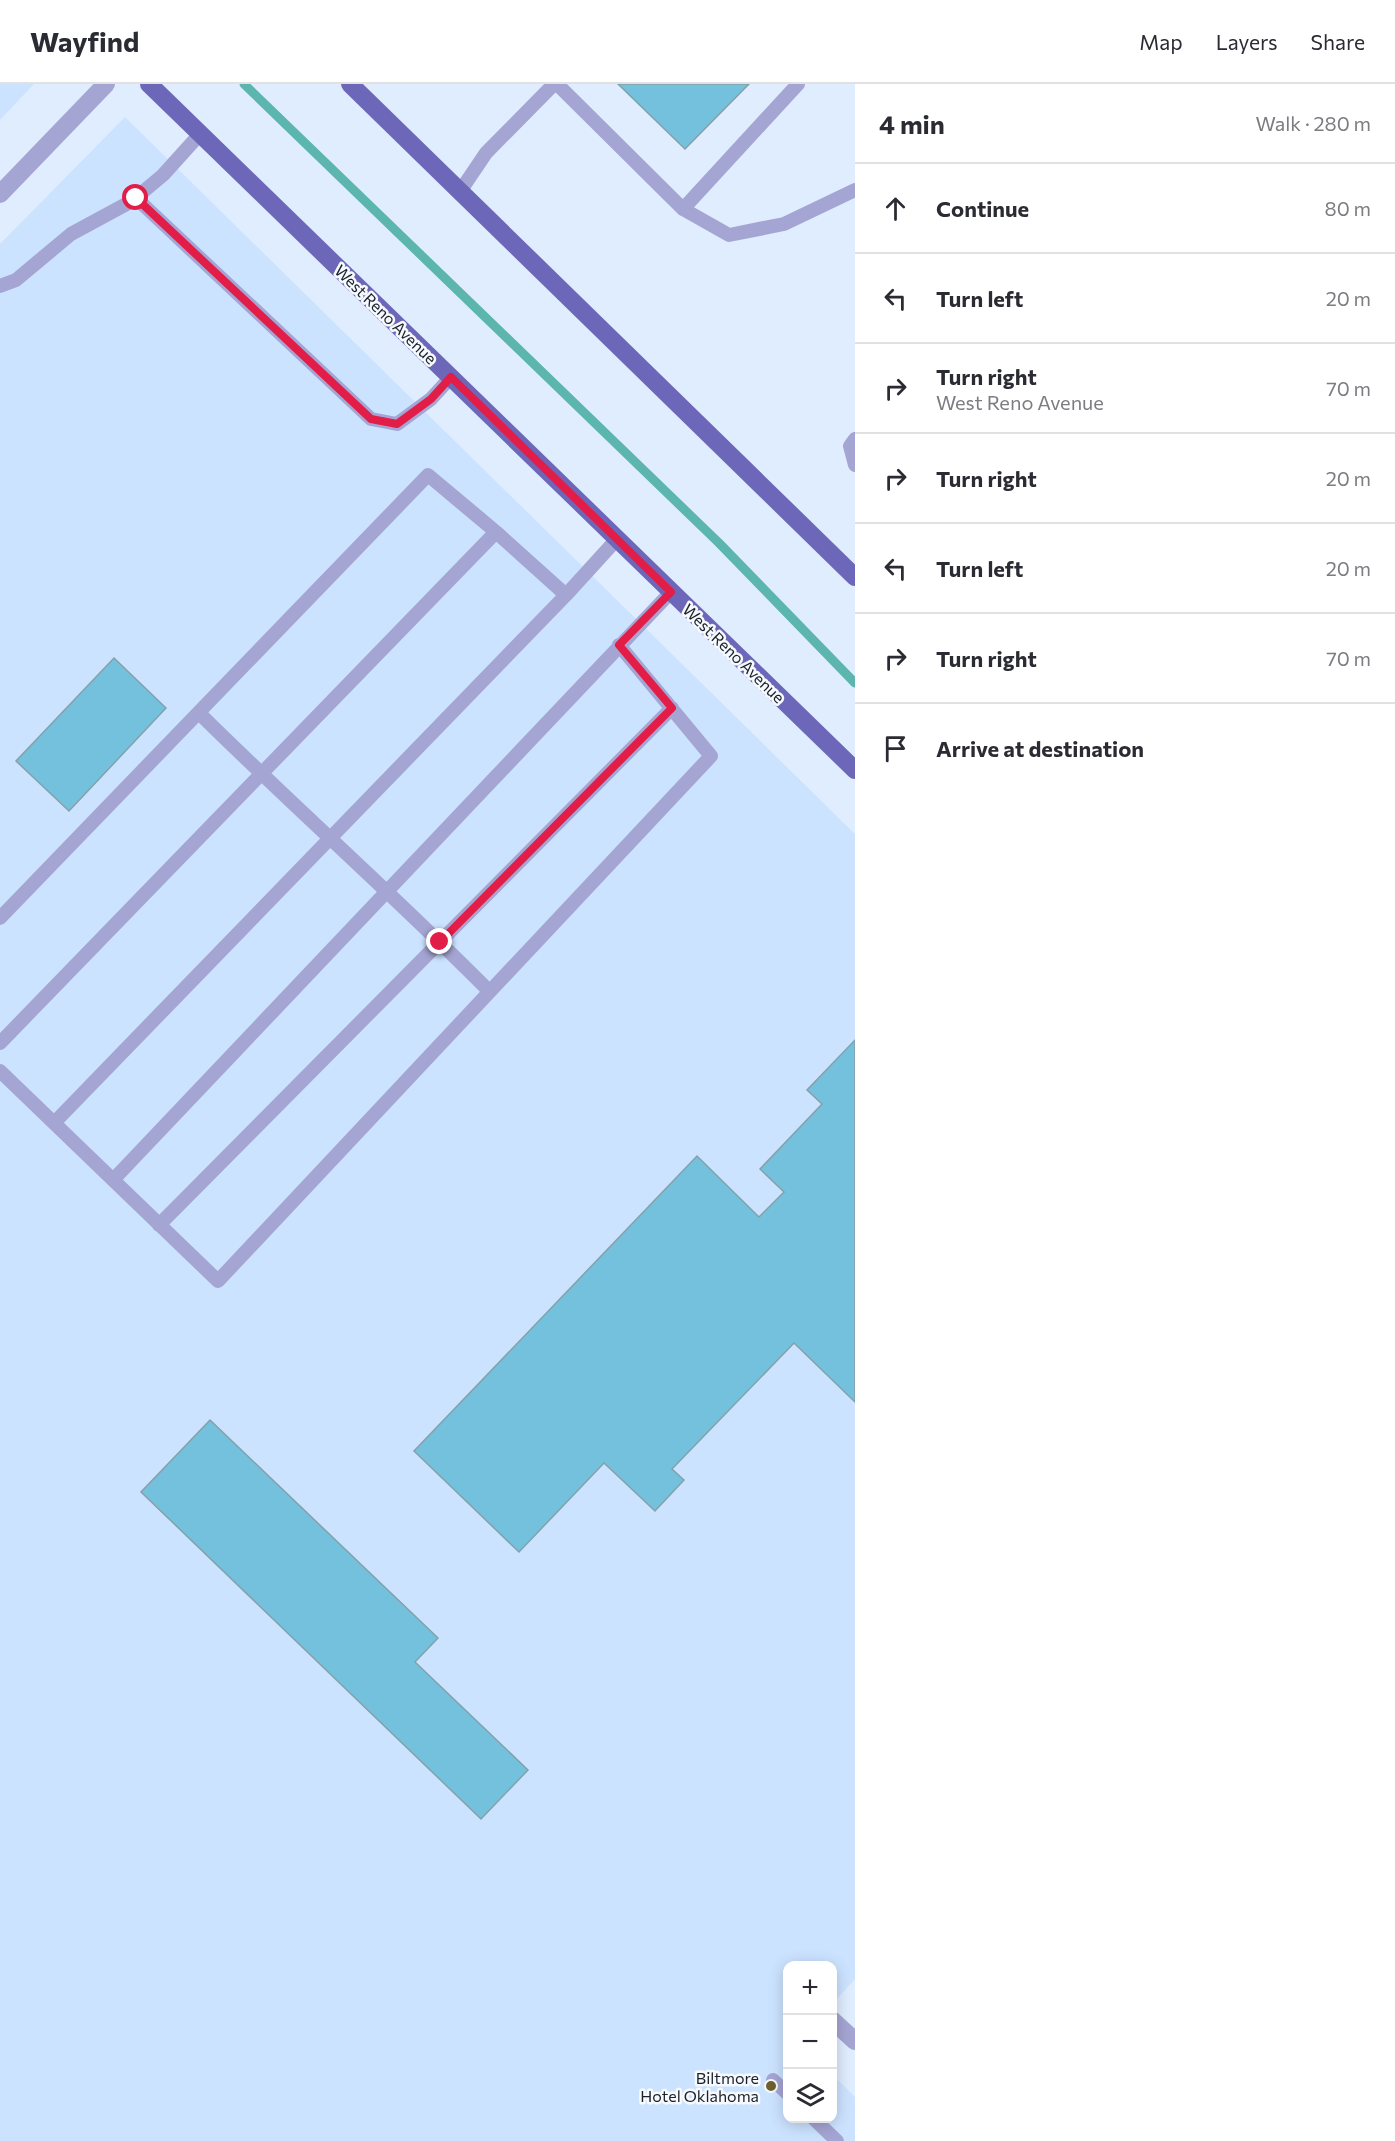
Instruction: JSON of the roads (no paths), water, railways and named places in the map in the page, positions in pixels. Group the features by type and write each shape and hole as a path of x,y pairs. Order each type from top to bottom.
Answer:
{"main road":[{"name":"West Reno Avenue","path":"149,84 855,770"},
{"path":"350,84 459,193 852,567"}],"street":[{"path":"0,194 106,84"},
{"path":"837,2025 855,2042"}],"lane":[{"path":"459,193 486,153 555,84 684,209 729,235 784,224 855,190"},
{"path":"684,209 798,84"},
{"path":"0,286 16,280 71,234 136,198 163,175 200,134"},
{"path":"136,198 371,419 397,424 431,399 451,377"},
{"path":"855,439 850,446 855,465"},
{"path":"0,918 428,475 566,595"},
{"path":"0,1043 496,532"},
{"path":"54,1123 618,539"},
{"path":"112,1180 671,592"},
{"path":"0,1071 218,1281 711,756 619,645"},
{"path":"159,1225 672,708"},
{"path":"199,713 440,942 489,992"},
{"path":"773,2080 783,2089"},
{"path":"818,2123 837,2141"}],"waterway":[{"path":"244,84 719,543 855,683"}],"place":[{"name":"Biltmore Hotel Oklahoma","path":"771,2086"}]}
